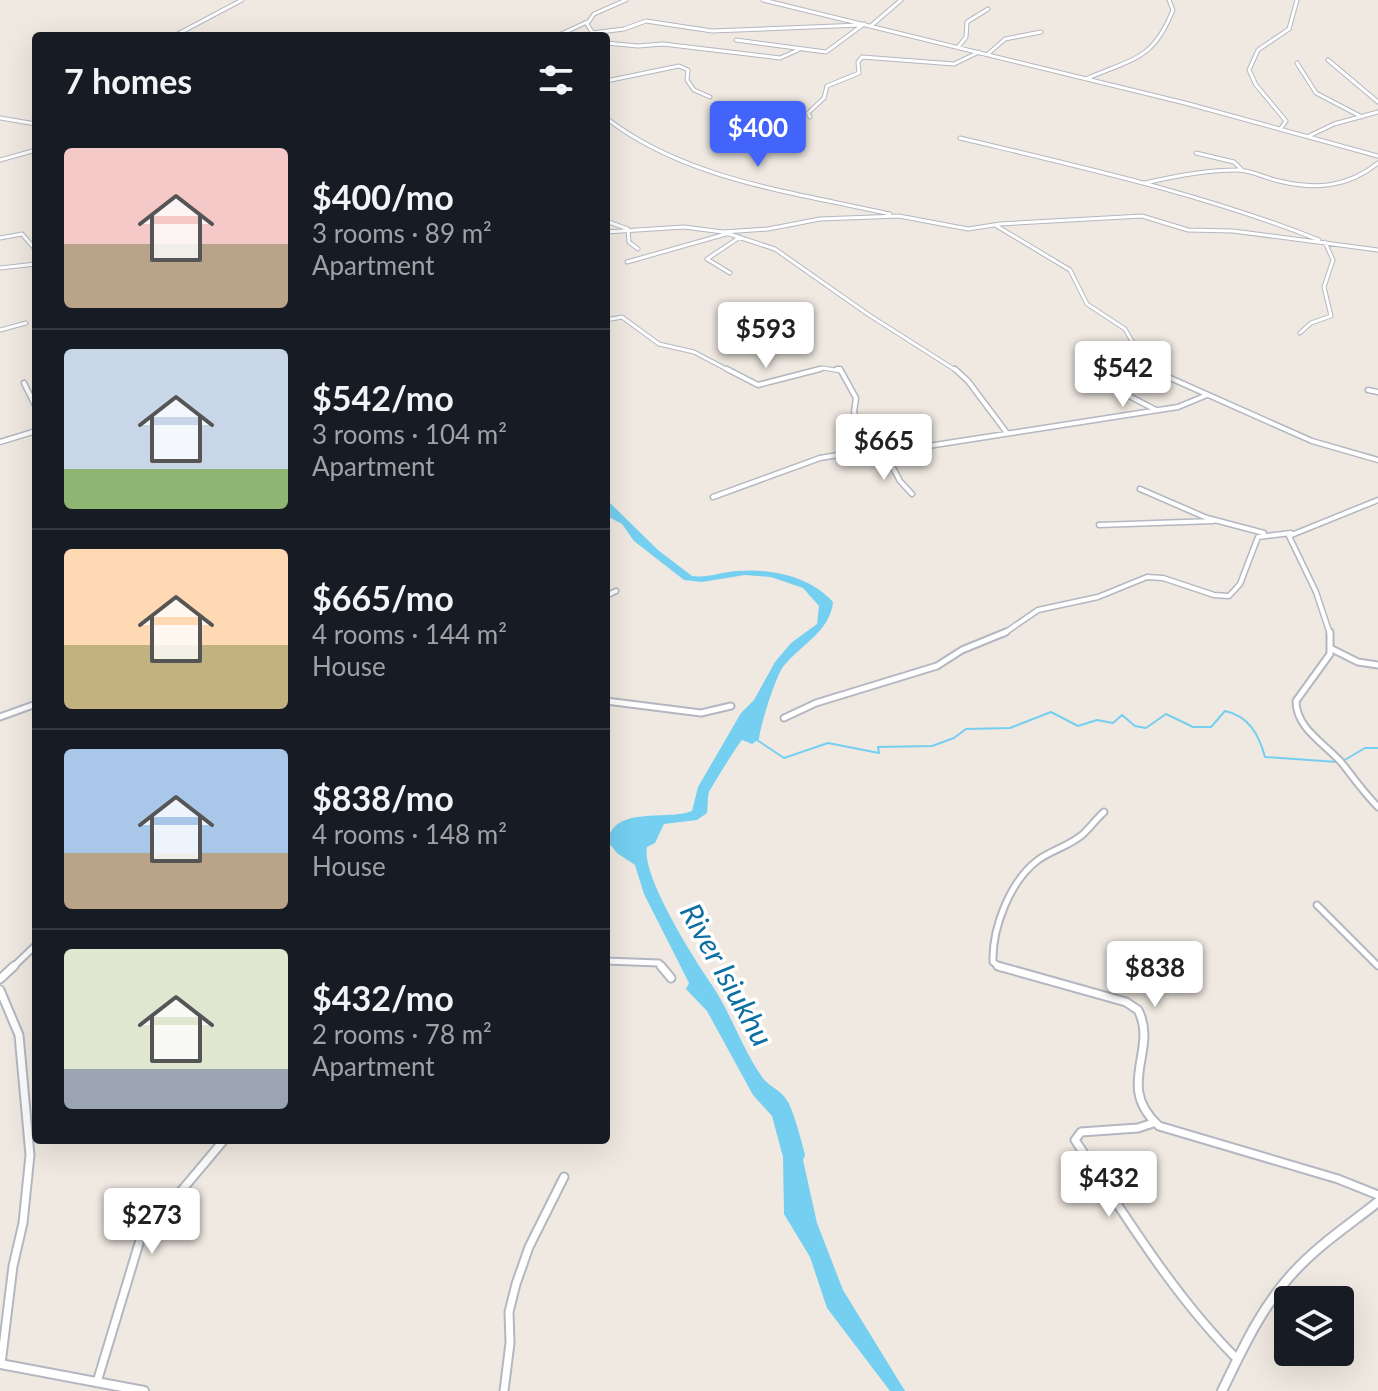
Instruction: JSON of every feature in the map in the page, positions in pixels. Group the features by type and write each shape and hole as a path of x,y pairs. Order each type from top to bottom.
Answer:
{"street":[{"path":"182,32 242,0"},
{"path":"566,32 587,22 594,14 626,0"},
{"path":"763,0 1087,78 1378,156"},
{"path":"779,4 787,0"},
{"path":"872,25 901,0"},
{"path":"1087,78 1149,52 1166,29 1173,10 1169,0"},
{"path":"1281,128 1286,121 1256,85 1249,70 1257,51 1289,29 1297,0"},
{"path":"959,46 966,37 967,22 988,9"},
{"path":"605,32 646,21 709,31 865,24"},
{"path":"587,22 592,32"},
{"path":"736,40 798,50 829,51 865,24"},
{"path":"988,54 1005,37 1016,34 1032,36 1041,32"},
{"path":"610,43 663,44 780,58 798,50"},
{"path":"810,117 809,112 824,98 827,85 859,73 861,58 955,64 980,52"},
{"path":"1328,60 1378,102"},
{"path":"1297,63 1316,93 1362,117"},
{"path":"610,80 679,66 688,71 687,80 694,90 710,97"},
{"path":"1308,136 1334,124 1378,112"},
{"path":"0,118 32,123"},
{"path":"610,121 640,143 704,168 962,229 1139,216 1188,230 1233,231 1265,238 1378,250"},
{"path":"960,138 1246,211 1324,242 1333,260 1324,286 1331,316 1309,324 1300,333"},
{"path":"0,160 32,151"},
{"path":"1196,153 1234,162 1242,170"},
{"path":"1144,184 1178,175 1242,170 1282,182 1338,185 1359,178 1378,163"},
{"path":"627,262 724,232 770,229 820,219 899,216"},
{"path":"610,222 628,229"},
{"path":"994,225 1070,270 1077,278 1078,290 1087,305 1123,328 1148,368 1312,441 1378,460"},
{"path":"610,231 694,227 724,232 778,250 864,312 951,365 968,381 1008,433"},
{"path":"628,229 629,242 638,249"},
{"path":"0,238 22,234 32,245"},
{"path":"730,273 707,259 738,241 739,237"},
{"path":"0,268 32,264"},
{"path":"610,319 622,317 655,342 694,352 756,384 763,385 823,368 840,369 856,398 854,412 867,451"},
{"path":"0,330 26,323"},
{"path":"24,383 32,399"},
{"path":"1104,383 1156,410"},
{"path":"1368,390 1378,392"},
{"path":"713,497 815,459 1183,406 1207,395"},
{"path":"0,442 32,432"},
{"path":"884,451 900,481 912,494"},
{"path":"1140,489 1216,521 1266,534 1291,533 1378,500"},
{"path":"1099,525 1216,521"},
{"path":"1291,533 1290,538 1323,612 1332,649 1294,706 1319,745 1339,762 1378,807"},
{"path":"784,718 824,700 937,666 962,650 1003,634 1038,610 1098,597 1147,577 1163,578 1214,595 1229,596 1240,584 1258,537 1266,534"},
{"path":"610,594 616,591"},
{"path":"1332,649 1360,663 1378,665"},
{"path":"610,701 705,713 731,706"},
{"path":"0,717 32,705"},
{"path":"1104,812 1082,836 1040,858 1022,876 1004,912 993,961 1001,968 1126,1002 1139,1010 1137,1079 1142,1106 1153,1123 1173,1132 1338,1179 1378,1195"},
{"path":"1317,905 1378,966"},
{"path":"0,979 32,949"},
{"path":"610,961 659,963 671,978"},
{"path":"1,993 19,1035 30,1155 23,1223 13,1266 0,1364 144,1391"},
{"path":"1153,1123 1138,1128 1081,1132 1075,1140 1183,1296 1221,1346 1237,1359"},
{"path":"97,1382 140,1240 221,1144"},
{"path":"504,1391 510,1343 510,1304 529,1247 564,1177"},
{"path":"1222,1391 1268,1306 1294,1271 1378,1202"}],"water":[{"path":"610,503 658,550 692,576 749,570 776,573 813,586 833,602 831,613 820,630 783,667 768,703 759,739 752,744 742,740 709,792 707,813 697,820 664,824 655,843 647,847 647,860 671,918 719,996 755,1066 788,1102 805,1155 803,1160 817,1223 843,1290 905,1391 890,1391 827,1308 810,1257 784,1214 783,1157 772,1116 753,1095 707,1011 686,989 689,983 644,894 635,865 610,844 612,830 619,823 642,816 692,811 698,787 741,713 754,700 775,662 791,643 817,624 819,606 803,588 771,577 745,575 702,582 684,580 634,541 622,524 610,518"}],"waterway":[{"path":"757,740 784,758 828,743 879,753 878,747 932,746 954,738 966,729 1010,728 1051,712 1078,726 1097,720 1113,723 1122,715 1135,726 1146,728 1166,714 1193,727 1211,727 1225,711 1247,722 1260,741 1265,757 1337,762"},
{"path":"1343,761 1365,748 1378,748"}],"water label":[{"name":"River Isiukhu","path":"726,975"}]}
